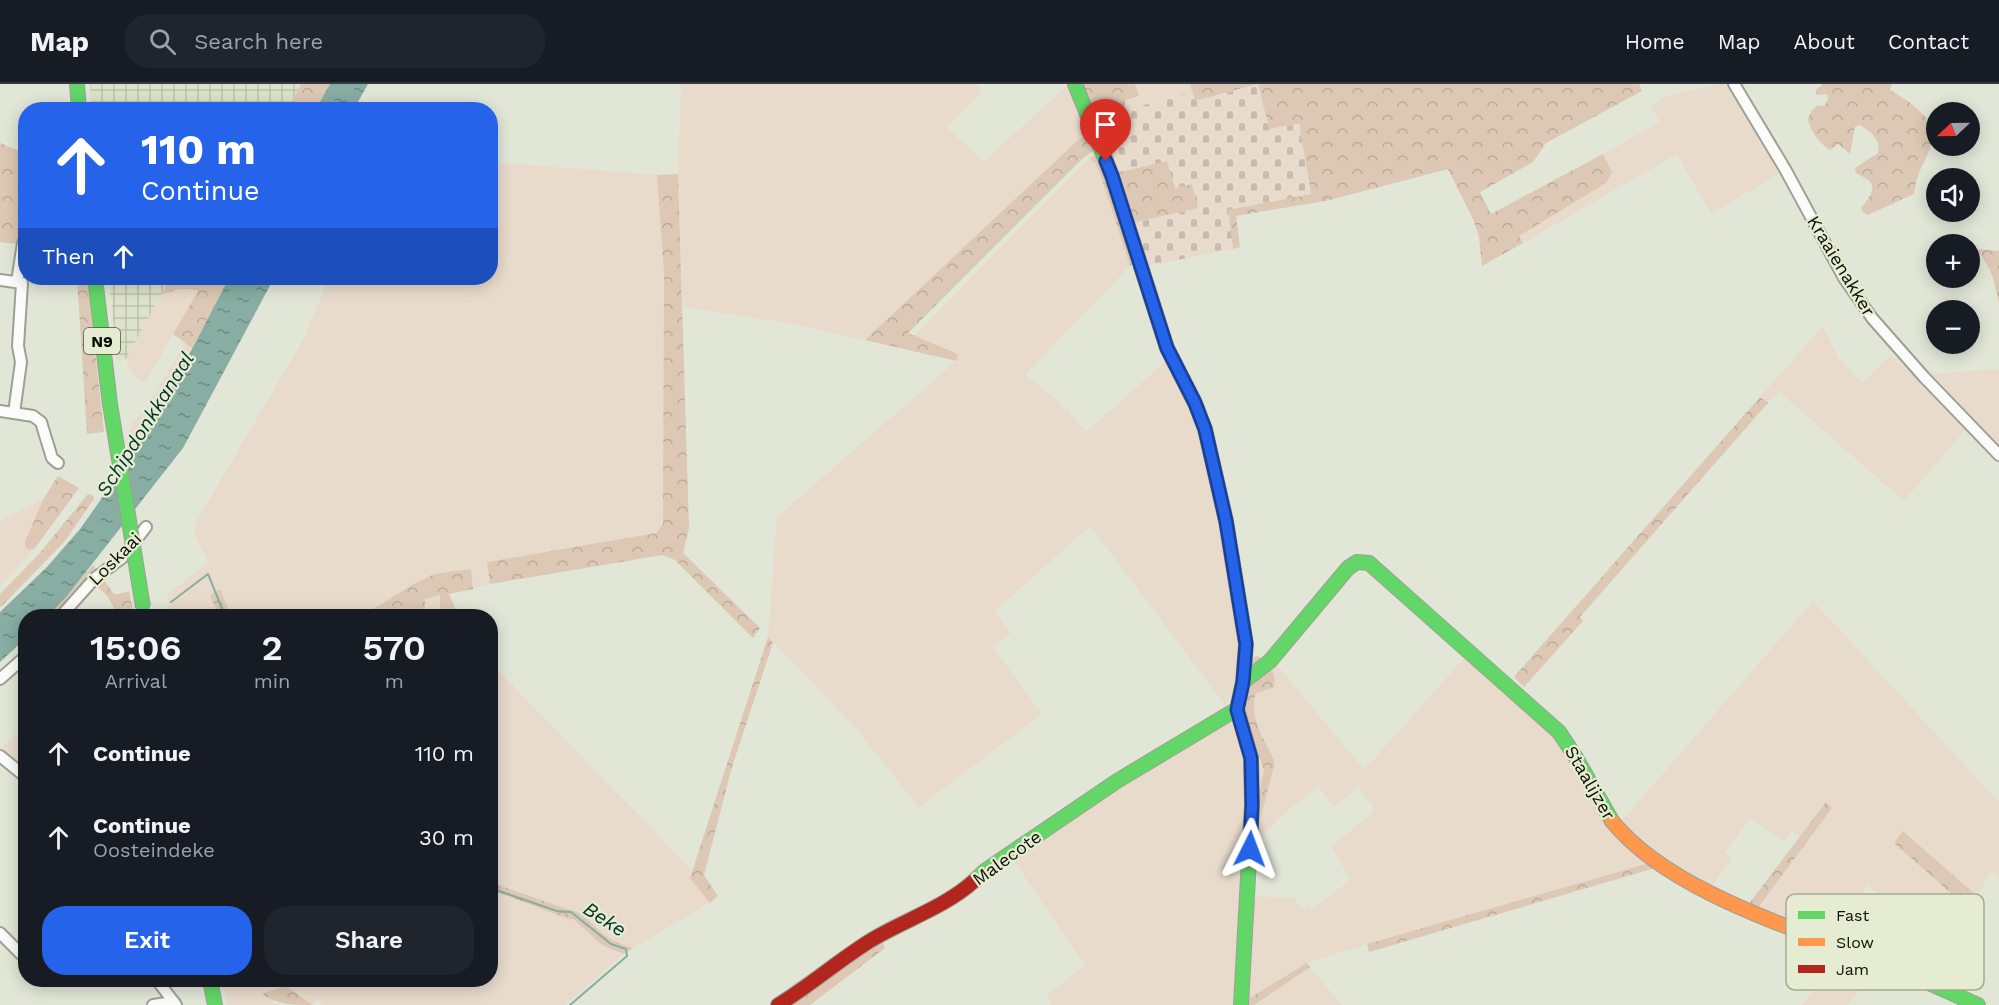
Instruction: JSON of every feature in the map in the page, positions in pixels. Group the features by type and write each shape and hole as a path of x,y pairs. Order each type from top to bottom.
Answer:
{"street":[{"path":"77,84 79,102"},
{"path":"1076,84 1112,176 1167,348 1195,403 1205,429 1226,521 1246,644 1238,713 1251,758 1252,804 1241,1005"},
{"name":"Kraaienakker","path":"1734,84 1785,169 1844,278 1872,318 1924,377 1999,455"},
{"path":"0,280 18,283"},
{"path":"14,412 21,362 18,346 20,285"},
{"name":"N9","path":"96,285 110,404 144,609"},
{"path":"0,411 33,416 41,422 52,458 58,463"},
{"name":"Loskaai","path":"67,609 95,578 122,558 146,527"},
{"name":"Staalijzer","path":"1243,682 1270,661 1348,568 1358,562 1369,563 1558,732 1571,748 1616,826 1636,846 1690,884 1730,903 1786,925"},
{"path":"0,679 18,663"},
{"name":"Malecote","path":"778,1005 873,939 929,911 965,889 986,870 1117,782 1238,713"},
{"path":"0,756 18,771"},
{"path":"0,933 18,951"},
{"path":"163,987 175,1003"},
{"path":"211,987 215,1005"},
{"name":"Staalijzer","path":"1944,990 1978,1005"},
{"path":"153,1005 175,1003"}],"shaded area":[{"path":"90,84 301,84 292,102 91,102"},
{"path":"110,285 166,285 126,359 117,362"}],"green space":[{"path":"301,84 330,84 320,102 292,102"},
{"path":"681,84 977,84 982,92 946,127 984,161 1069,84 1088,135 1079,139 865,340 788,323 683,307 678,174"},
{"path":"1081,84 1135,84 1139,96 1116,103 1121,123 1098,130"},
{"path":"1135,84 1160,84 1164,99 1141,106"},
{"path":"1160,84 1166,84 1170,98 1192,91 1196,101 1258,84 1269,129 1299,124 1311,194 1228,210 1233,249 1148,266 1135,223 1198,208 1192,184 1175,188 1167,161 1116,173 1098,130 1121,123 1116,103 1139,96 1141,106 1164,99"},
{"path":"1166,84 1190,84 1192,91 1170,98"},
{"path":"1190,84 1258,84 1195,101"},
{"path":"1258,84 1639,84 1642,91 1546,143 1533,162 1480,192 1491,214 1603,154 1612,172 1606,183 1519,236 1523,243 1482,266 1479,237 1473,219 1448,169 1330,200 1236,216 1240,247 1233,249 1227,210 1311,194 1299,124 1269,129"},
{"path":"1728,84 1780,173 1711,214 1677,154 1523,243 1519,236 1606,183 1612,172 1603,154 1660,122 1651,107 1664,97"},
{"path":"1823,84 1892,84 1890,90 1911,103 1926,118 1927,156 1918,176 1914,194 1868,215 1863,212 1861,208 1871,193 1872,185 1856,173 1855,168 1878,153 1877,140 1860,125 1855,127 1850,154 1838,144 1830,150 1819,141 1808,120 1813,109 1824,106 1828,99 1827,94 1816,95 1816,90"},
{"path":"1088,135 1096,149 1083,158 908,333 958,354 956,361 865,340 1079,139"},
{"path":"0,143 18,150 18,244 0,242"},
{"path":"1098,155 1135,262 1130,266 1100,174 1095,163 1089,158"},
{"path":"1089,158 1095,163 1100,174 1130,266 1025,375 1054,397 1064,410 1067,408 1086,432 1167,360 1199,426 1218,508 1241,644 1235,684 1226,706 1090,526 995,611 1011,633 993,647 1042,714 919,807 854,726 768,637 777,517 956,361 958,353 914,336"},
{"path":"1167,160 1175,187 1192,184 1199,208 1132,223 1116,173"},
{"path":"498,163 657,175 664,274 663,524 656,533 487,562 490,584 473,589 470,569 410,586 373,609 228,609 219,589 210,595 216,609 169,609 167,594 208,563 195,534 195,524 303,340 326,285 498,285"},
{"path":"678,174 689,528 683,553 760,628 753,638 675,560 662,555 490,584 487,562 656,533 663,524 664,274 657,175"},
{"path":"1980,249 1999,251 1999,304 1992,275 1980,255"},
{"path":"77,285 88,285 104,432 87,434"},
{"path":"166,285 225,285 192,348 173,334 198,291 184,289 161,295"},
{"path":"190,288 198,291 145,383 132,374 126,359 161,295 177,289"},
{"path":"1823,326 1839,359 1862,383 1891,355 1967,428 1904,501 1779,392 1768,403 1760,397"},
{"path":"185,343 192,348 159,412 130,458 126,437 134,422 149,404"},
{"path":"1999,369 1999,445 1930,374"},
{"path":"1760,397 1768,403 1580,617 1583,621 1524,687 1514,677"},
{"path":"58,476 79,488 35,548 29,550 25,547 25,542 44,498"},
{"path":"88,494 94,499 65,541 0,608 0,594 39,554"},
{"path":"44,498 29,550 35,548 0,586 0,521"},
{"path":"93,565 114,594 129,591 133,609 114,609 109,598 94,585 75,609 54,609"},
{"path":"471,569 473,589 449,594 455,609 440,609 440,595 425,599 425,609 373,609 410,586 434,574"},
{"path":"220,589 228,609 216,609 210,595"},
{"path":"440,595 440,609 425,609 425,599"},
{"path":"1813,601 1999,802 1999,877 1991,872 1978,894 1975,894 1904,831 1894,843 1952,894 1878,894 1868,885 1860,894 1786,894 1786,919 1757,909 1832,808 1826,803 1800,837 1792,831 1784,842 1750,818 1725,852 1732,858 1710,889 1692,882 1619,824"},
{"path":"768,637 773,643 732,767 704,875 718,896 710,903 690,878"},
{"path":"1467,655 1563,746 1598,810 1614,834 1649,863 1307,963 1248,999 1255,902 1251,901 1251,896 1294,898 1303,909 1307,905 1311,909 1351,880 1331,847 1375,810 1358,787 1334,807 1318,787 1275,821 1277,823 1259,836 1257,834 1274,760 1258,727 1254,702 1256,693 1269,689 1269,666 1274,661 1364,770"},
{"path":"1258,656 1271,669 1275,681 1274,687 1256,693 1254,702 1258,727 1274,760 1257,834 1262,843 1256,856 1254,855 1259,792 1264,770 1243,712 1243,699 1252,662 1254,657"},
{"path":"498,670 692,870 690,878 710,903 633,948 606,937 579,913 498,884"},
{"path":"1229,720 1235,722 1246,757 1247,789 1233,1005 1052,1005 1046,995 1085,966 1012,858 1118,786"},
{"path":"1246,725 1264,770 1255,824"},
{"path":"18,733 18,766 0,751 0,748"},
{"path":"1826,802 1832,808 1757,909 1748,905"},
{"path":"1903,831 1975,894 1952,894 1894,843"},
{"path":"1649,863 1655,868 1369,952 1367,944"},
{"path":"498,885 579,913 609,938 633,948 624,954 602,945 573,919 498,893"},
{"path":"498,893 573,919 602,945 624,954 565,1005 323,1005 317,1000 313,1005 287,987 498,987"},
{"path":"1251,901 1255,901 1248,999 1307,963 1310,967 1254,1005 1244,1005"},
{"path":"882,940 885,948 810,1005 793,1005 791,1002"},
{"path":"1310,967 1342,1005 1254,1005"},
{"path":"223,987 285,987 271,1003 282,1005 227,1005"},
{"path":"287,987 313,1005 280,1002 262,994"},
{"path":"1815,990 1860,990 1847,1005 1802,1005"}],"water":[{"path":"330,84 368,84 358,102 320,102"},
{"path":"225,285 270,285 183,448 55,609 18,609 18,645 0,662 0,612 47,567 80,529 133,454 159,412"}],"waterway":[{"name":"Beke","path":"171,602 208,574 222,609"},
{"name":"Beke","path":"498,891 557,911 571,912 611,944 626,949 627,956 570,1005"}],"traffic: fast":[{"path":"77,84 78,102"},
{"path":"1075,84 1112,176 1167,348 1195,403 1205,429 1232,558"},
{"path":"96,285 110,404"},
{"path":"110,404 143,607"},
{"path":"1243,682 1270,661 1348,568 1357,562 1369,563 1559,732 1612,821"},
{"path":"974,881 986,870 1117,781 1237,709"},
{"path":"1241,1005 1252,804 1251,758 1243,730"},
{"path":"211,987 215,1005"},
{"path":"1945,990 1978,1005"}],"traffic: slow":[{"path":"1612,821 1638,847 1670,871 1746,910 1786,926"}],"traffic: jam":[{"path":"1232,558 1246,644 1243,682 1237,709 1243,730"},
{"path":"778,1005 873,939 938,906 974,881"}],"route":[{"path":"1106,161 1167,348 1195,403 1205,429 1226,521 1246,644 1243,682 1237,710 1251,758 1250,849"}],"water label":[{"name":"Schipdonkkanaal","path":"145,424"}]}
